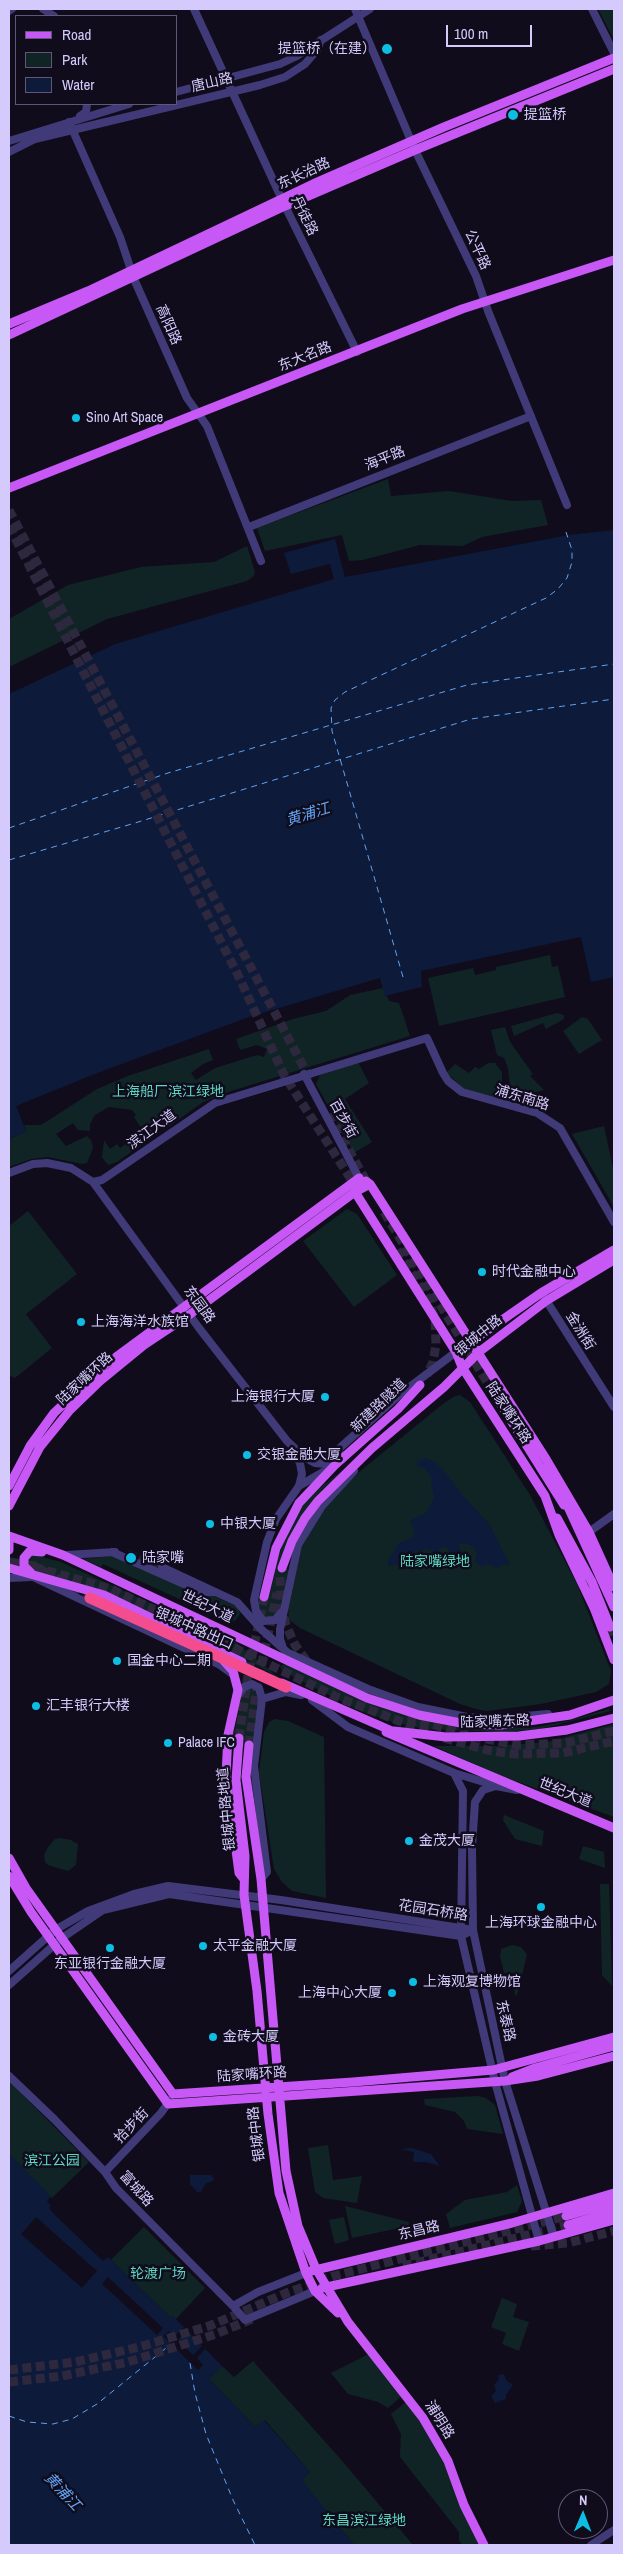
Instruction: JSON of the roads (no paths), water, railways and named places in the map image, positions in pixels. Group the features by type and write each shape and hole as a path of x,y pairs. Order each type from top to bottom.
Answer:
{"highway":[{"name":"银城中路出口","path":"90,1598 286,1686"}],"main road":[{"name":"东长治路","path":"9,335 284,203 614,58"},
{"name":"东长治路","path":"413,146 614,69"},
{"name":"东大名路","path":"9,488 485,301 614,260"},
{"name":"东长治路","path":"9,324 133,274"},
{"name":"陆家嘴环路","path":"9,1486 30,1446 54,1413 105,1365 359,1178 370,1184 546,1459 589,1532 614,1587"},
{"path":"355,1192 359,1178"},
{"name":"陆家嘴环路","path":"9,1506 29,1464 70,1410 118,1366 355,1192 370,1184"},
{"name":"陆家嘴环路","path":"355,1192 456,1352 462,1367 545,1496 559,1534 594,1608 614,1660"},
{"name":"银城中路","path":"456,1352 544,1297 614,1250"},
{"name":"银城中路","path":"372,1448 444,1387 462,1367 544,1297 614,1260"},
{"name":"新建路隧道","path":"357,1447 398,1409 420,1385"},
{"path":"490,1387 572,1518"},
{"path":"264,1597 276,1548 290,1516 304,1496 335,1465 357,1447"},
{"path":"282,1568 286,1555 304,1518 318,1501 372,1448"},
{"name":"陆家嘴环路","path":"546,1459 614,1608"},
{"path":"545,1496 592,1582 612,1626"},
{"path":"562,1502 565,1520 600,1590 612,1626"},
{"name":"世纪大道","path":"9,1536 60,1554 344,1687 393,1707"},
{"path":"9,1541 9,1550"},
{"path":"36,1576 23,1564 27,1553 34,1551 50,1555 60,1554"},
{"path":"9,1568 104,1595 220,1650 301,1692 392,1731"},
{"path":"220,1658 231,1667 237,1683 237,1696 228,1735 226,1775 239,1873 244,1878"},
{"name":"世纪大道","path":"286,1686 318,1703 614,1828"},
{"name":"陆家嘴东路","path":"393,1707 444,1720 478,1725 516,1724 570,1715 614,1700"},
{"name":"陆家嘴东路","path":"376,1728 446,1737 519,1736 567,1730 614,1718"},
{"name":"银城中路地道","path":"239,1738 236,1780 245,1856 244,1878"},
{"name":"银城中路地道","path":"249,1745 246,1777 261,1879"},
{"path":"9,1858 52,1932"},
{"path":"9,1876 173,2094"},
{"name":"银城中路","path":"244,1878 245,1905 257,1991 267,2099 279,2193 306,2273 315,2290"},
{"name":"银城中路","path":"261,1879 288,2187 298,2226 316,2270 326,2287"},
{"path":"59,1941 168,2104"},
{"name":"陆家嘴环路","path":"173,2094 280,2088 493,2070 614,2037"},
{"path":"506,2081 535,2068 614,2046"},
{"name":"陆家嘴环路","path":"168,2104 267,2099 506,2081 538,2076 614,2056"},
{"name":"东昌路","path":"306,2273 533,2217 614,2193"},
{"path":"614,2202 567,2220 614,2211"},
{"path":"315,2290 554,2237 614,2220"},
{"name":"浦明路","path":"326,2287 348,2322 424,2418 448,2462 468,2512 484,2545"},
{"name":"浦明路","path":"315,2290 348,2322"}],"street":[{"name":"丹徒路","path":"194,9 234,90 284,203 357,352"},
{"name":"唐山路","path":"178,91 280,64 321,40 356,12 370,9"},
{"path":"592,9 614,52"},
{"name":"公平路","path":"356,12 413,146 476,276 567,505"},
{"name":"唐山路","path":"178,102 285,78 305,64 317,50 321,40"},
{"path":"70,126 86,112 87,105"},
{"name":"唐山路","path":"9,152 35,139 126,105"},
{"name":"唐山路","path":"9,141 166,105"},
{"name":"高阳路","path":"70,126 116,229 133,274 187,398 208,426 261,561"},
{"name":"海平路","path":"249,527 531,416"},
{"name":"滨江大道","path":"93,1182 111,1175 216,1102 428,1038"},
{"name":"浦东南路","path":"428,1038 448,1081 462,1092 537,1114 560,1128 614,1222"},
{"name":"百步街","path":"304,1074 359,1178"},
{"path":"9,1173 33,1164 47,1163 71,1168 93,1182"},
{"name":"东园路","path":"93,1182 184,1307 287,1441"},
{"name":"金洲街","path":"544,1297 614,1407"},
{"path":"287,1441 313,1458 323,1458 333,1454 399,1395 456,1352"},
{"path":"287,1441 304,1457 320,1464 331,1462 347,1450 357,1447"},
{"path":"284,1608 278,1619 267,1622 258,1616 254,1600 267,1542 276,1519 299,1486 302,1474 300,1463 287,1441"},
{"path":"288,1653 280,1638 284,1608 298,1545 309,1525 372,1448"},
{"path":"299,1486 335,1465"},
{"path":"589,1532 614,1514"},
{"path":"112,1552 202,1592 218,1592"},
{"path":"60,1554 76,1556 112,1552 128,1554"},
{"path":"162,1567 242,1605 262,1630 288,1653 327,1672 418,1707 467,1717 491,1719 552,1714 570,1715"},
{"path":"9,1578 36,1576 220,1665 229,1671 237,1683"},
{"path":"237,1696 244,1686 252,1684 258,1688 262,1699 254,1766 267,1872 261,1879"},
{"path":"262,1699 280,1693 294,1692 318,1703 348,1727 454,1773 497,1786 526,1792"},
{"name":"东泰路","path":"454,1773 463,1791 460,1931 495,2082 539,2240"},
{"name":"东泰路","path":"497,1786 483,1790 475,1802 473,1930 506,2081 544,2214 554,2237"},
{"name":"花园石桥路","path":"9,1971 52,1932 107,1902 168,1886 262,1897 460,1931"},
{"name":"花园石桥路","path":"9,1985 59,1941 102,1910 161,1896 180,1895 263,1908 460,1931 473,1930"},
{"name":"富城路","path":"9,2076 104,2172 116,2188 245,2320 315,2290"},
{"name":"拾步街","path":"104,2172 168,2104 173,2094"},
{"name":"东昌路","path":"233,2306 306,2273"},
{"path":"591,2545 614,2530"}],"water":[{"name":"黄浦江","path":"614,530 614,977 591,982 581,937 421,971 422,987 385,996 380,978 249,1017 92,1075 16,1106 26,1131 9,1139 9,694 115,644 334,579 330,564 291,574 284,553 335,539 345,577 569,535"},
{"path":"424,1458 434,1461 444,1471 490,1525 510,1565 504,1564 497,1568 488,1564 481,1566 475,1561 477,1553 473,1547 467,1544 458,1544 464,1557 457,1564 453,1561 448,1548 443,1547 435,1552 427,1549 414,1552 403,1566 396,1564 389,1567 388,1561 399,1543 410,1539 415,1531 410,1522 412,1519 426,1513 434,1497 432,1478 423,1467 417,1467 417,1462"},
{"path":"412,2148 431,2154 440,2166 425,2162 413,2162 414,2152 400,2149"},
{"name":"黄浦江","path":"9,2154 51,2196 47,2201 51,2206 49,2208 55,2215 103,2261 108,2257 171,2318 173,2316 222,2366 209,2379 255,2427 264,2420 310,2472 302,2480 354,2545 9,2545"},
{"path":"190,2175 212,2175 214,2180 205,2184 201,2192 197,2192 190,2184"},
{"path":"504,2374 506,2380 513,2385 506,2395 506,2399 495,2403 491,2396 496,2391 494,2385 499,2379 498,2375"}],"tunnel":[{"path":"9,510 311,1081"},
{"path":"9,526 240,979 284,1075 356,1187"},
{"path":"329,1114 370,1188"},
{"path":"384,1212 490,1387"},
{"path":"397,1250 426,1296 435,1318 436,1345 433,1362 427,1375"},
{"path":"128,1554 162,1567"},
{"path":"9,1563 34,1567 90,1598"},
{"path":"34,1567 111,1589 337,1697 430,1733"},
{"path":"280,1577 281,1606 286,1625 295,1645 309,1664"},
{"path":"249,1745 257,1686 277,1593"},
{"path":"239,1738 247,1681 264,1597"},
{"path":"610,1627 614,1638"},
{"path":"408,1716 465,1735 518,1745 566,1743 614,1731"},
{"path":"444,1738 491,1751 515,1754 563,1753 614,1741"},
{"path":"9,2370 75,2362 139,2347 209,2326 289,2292 334,2276 566,2216"},
{"path":"403,2266 568,2225"},
{"path":"531,2246 568,2243 614,2231"},
{"path":"9,2382 62,2376 128,2362 216,2334 252,2319"}],"place":[{"name":"提篮桥（在建）","path":"387,49"},
{"name":"提篮桥","path":"513,115"},
{"name":"Sino Art Space","path":"76,418"},
{"name":"时代金融中心","path":"482,1272"},
{"name":"上海海洋水族馆","path":"81,1322"},
{"name":"上海银行大厦","path":"325,1397"},
{"name":"交银金融大厦","path":"247,1455"},
{"name":"中银大厦","path":"210,1524"},
{"name":"陆家嘴","path":"131,1558"},
{"name":"国金中心二期","path":"117,1661"},
{"name":"汇丰银行大楼","path":"36,1706"},
{"name":"Palace IFC","path":"168,1743"},
{"name":"金茂大厦","path":"409,1841"},
{"name":"上海环球金融中心","path":"541,1907"},
{"name":"太平金融大厦","path":"203,1946"},
{"name":"东亚银行金融大厦","path":"110,1948"},
{"name":"上海观复博物馆","path":"413,1982"},
{"name":"上海中心大厦","path":"392,1993"},
{"name":"金砖大厦","path":"213,2037"}],"park label":[{"name":"上海船厂滨江绿地","path":"168,1092"},
{"name":"陆家嘴绿地","path":"435,1562"},
{"name":"滨江公园","path":"52,2161"},
{"name":"轮渡广场","path":"158,2274"},
{"name":"东昌滨江绿地","path":"364,2521"}]}
